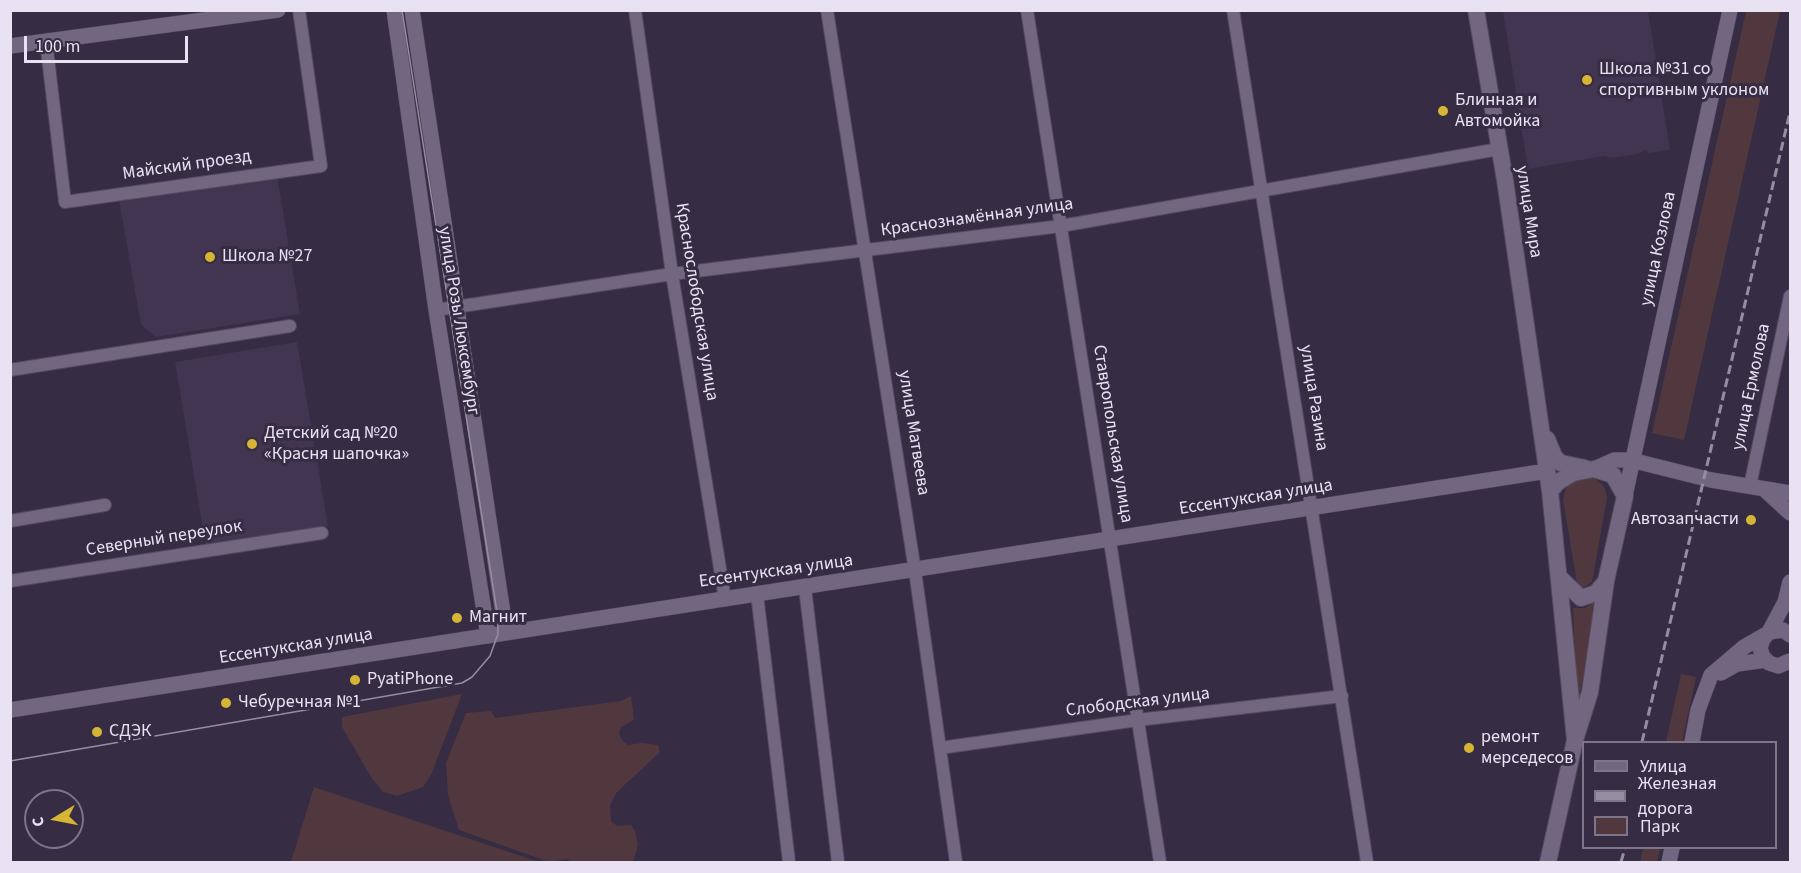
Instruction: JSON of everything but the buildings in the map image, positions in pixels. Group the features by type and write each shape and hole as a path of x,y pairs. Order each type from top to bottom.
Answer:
{"main road":[{"name":"улица Мира","path":"1476,10 1550,491 1575,740"},
{"name":"улица Мира","path":"1539,419 1555,458 1561,463 1613,475 1625,496"},
{"path":"1550,491 1562,478 1589,469"},
{"path":"1548,862 1575,740 1590,692 1606,580 1625,496"},
{"path":"1560,578 1581,598 1596,593 1606,580"}],"street":[{"path":"10,46 278,10"},
{"name":"Майский проезд","path":"46,41 65,202 321,166 299,10"},
{"name":"улица Розы Люксембург","path":"394,10 436,309 488,636"},
{"name":"улица Розы Люксембург","path":"412,10 506,633"},
{"name":"Краснослободская улица","path":"635,10 672,274 725,599"},
{"name":"улица Матвеева","path":"827,10 867,252 956,862"},
{"name":"Ставропольская улица","path":"1027,10 1160,862"},
{"name":"улица Разина","path":"1233,10 1342,696 1364,862"},
{"name":"улица Козлова","path":"1625,496 1730,10"},
{"name":"Краснознамённая улица","path":"436,309 672,274 867,252 1061,226 1499,148"},
{"name":"улица Ермолова","path":"1758,488 1791,296"},
{"path":"10,370 290,326"},
{"path":"1589,469 1614,460 1631,460 1791,493"},
{"name":"Ессентукская улица","path":"10,711 1313,510 1547,471"},
{"path":"1758,488 1791,513"},
{"path":"10,521 105,505"},
{"name":"Северный переулок","path":"10,581 322,533"},
{"path":"1788,664 1773,665 1766,660 1760,648 1785,602 1791,582"},
{"path":"805,588 838,862"},
{"path":"757,594 789,862"},
{"path":"1692,741 1711,675 1726,660 1767,634 1783,630 1791,635"},
{"path":"1707,684 1737,664 1766,660"},
{"name":"Слободская улица","path":"940,748 1138,720 1342,696"}],"shaded area":[{"name":"Школа №31 со спортивным уклоном","path":"1503,11 1648,11 1670,150 1649,153 1645,150 1638,154 1611,158 1604,156 1528,169"},
{"name":"Школа №27","path":"277,175 300,314 156,337 141,325 119,200"},
{"name":"Детский сад №20 «Красня шапочка»","path":"297,342 328,526 206,547 175,362"}],"green space":[{"path":"1746,11 1780,11 1684,440 1652,433"},
{"path":"1579,476 1595,478 1605,488 1607,498 1592,582 1583,588 1577,583 1563,500 1567,484"},
{"path":"1599,598 1577,711 1573,608 1585,608"},
{"path":"1681,674 1696,677 1682,741 1666,741"},
{"path":"462,694 431,775 423,787 397,796 383,792 371,777 342,727 342,717"},
{"path":"631,696 634,720 621,727 619,734 622,740 628,745 642,743 658,745 660,752 616,793 610,806 611,821 617,826 631,825 635,831 638,845 633,862 573,862 566,859 549,862 459,830 448,795 446,763 466,713 491,711 495,718 621,701"},
{"path":"314,787 539,862 291,862"},
{"path":"1643,849 1660,849 1657,862 1640,862"}],"tram line":[{"path":"10,761 462,683 472,677 490,656 498,634 498,618 402,10"}],"railway":[{"path":"1642,741 1790,112"},
{"path":"1621,862 1625,849"}],"place":[{"name":"Школа №31 со спортивным уклоном","path":"1587,80"},
{"name":"Блинная и Автомойка","path":"1443,111"},
{"name":"Школа №27","path":"210,257"},
{"name":"Детский сад №20 «Красня шапочка»","path":"252,444"},
{"name":"Автозапчасти","path":"1751,520"},
{"name":"Магнит","path":"457,618"},
{"name":"PyatiPhone","path":"355,680"},
{"name":"Чебуречная №1","path":"226,703"},
{"name":"СДЭК","path":"97,732"},
{"name":"ремонт мерседесов","path":"1469,748"}]}
